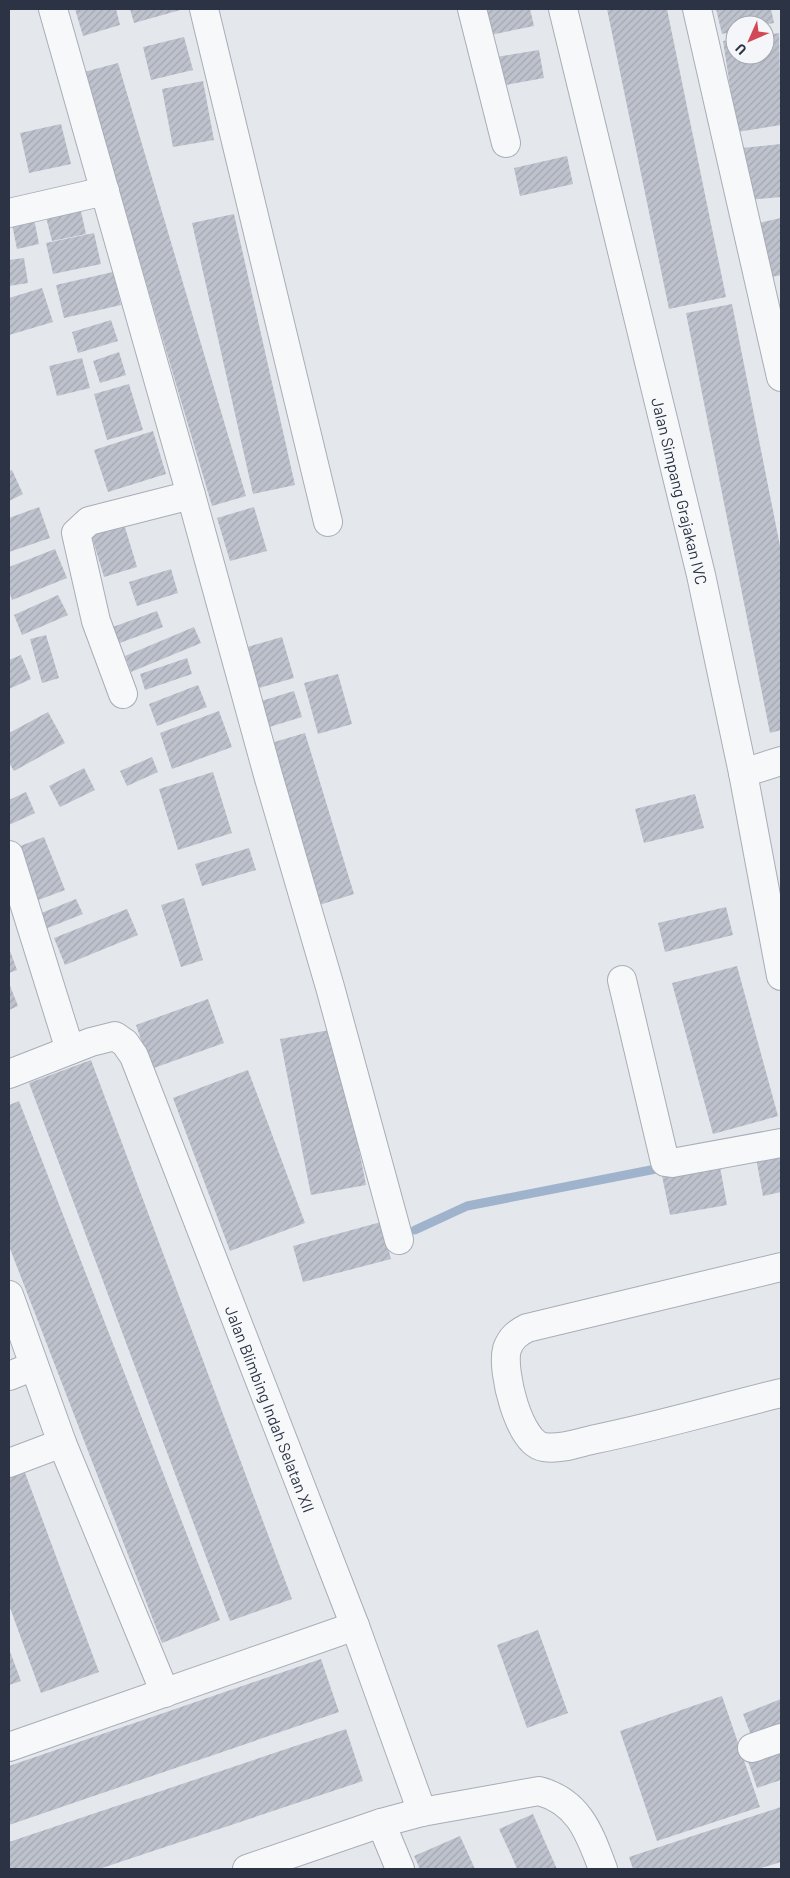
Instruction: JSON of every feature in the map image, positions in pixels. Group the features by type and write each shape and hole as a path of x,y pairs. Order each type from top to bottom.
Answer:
{"street":[{"path":"53,9 191,494 399,1240"},
{"path":"204,9 328,522"},
{"path":"472,9 506,143"},
{"name":"Jalan Simpang Grajakan IVC","path":"563,9 701,575 743,773 781,976"},
{"path":"698,9 781,377"},
{"path":"9,213 105,191"},
{"path":"123,694 96,621 76,533 89,521 191,494"},
{"path":"743,773 781,761"},
{"path":"9,855 80,1046 9,1074"},
{"path":"622,980 665,1162 672,1163 781,1143"},
{"name":"Jalan Blimbing Indah Selatan XII","path":"80,1046 115,1036 125,1043 134,1056 355,1626 422,1812"},
{"path":"781,1267 527,1328 516,1333 507,1351 509,1379 517,1414 525,1432 533,1442 542,1447 560,1446 616,1435 781,1392"},
{"path":"9,1295 62,1443 165,1693"},
{"path":"9,1376 34,1366"},
{"path":"9,1463 62,1443"},
{"path":"9,1747 355,1626"},
{"path":"752,1748 781,1738"},
{"path":"253,1868 381,1823 422,1812 527,1792 550,1794 576,1813 586,1824 604,1869"},
{"path":"381,1823 400,1869"}],"building":[{"path":"75,9 116,9 120,25 83,36"},
{"path":"130,9 184,9 134,23"},
{"path":"484,9 530,9 534,26 490,35"},
{"path":"607,9 667,9 726,297 669,309"},
{"path":"716,9 771,9 772,15 725,15 725,33 722,34"},
{"path":"779,33 781,125 737,132 727,65 775,65 775,34"},
{"path":"184,37 193,70 151,80 143,47"},
{"path":"539,50 544,78 495,87 490,58"},
{"path":"118,63 246,496 212,506 84,72"},
{"path":"203,81 214,140 173,147 162,89"},
{"path":"61,124 71,164 29,173 20,133"},
{"path":"781,144 781,197 748,200 742,148"},
{"path":"567,156 573,184 520,196 514,168"},
{"path":"79,202 86,234 52,241 44,209"},
{"path":"234,214 295,485 253,494 192,223"},
{"path":"781,218 781,275 767,278 754,224"},
{"path":"34,219 39,244 17,249 12,224"},
{"path":"94,233 101,264 53,274 46,243"},
{"path":"24,258 28,283 9,286 9,260"},
{"path":"113,272 121,305 64,318 56,285"},
{"path":"42,288 53,322 9,335 9,298"},
{"path":"732,304 781,551 781,730 770,733 686,313"},
{"path":"111,320 118,341 78,353 72,332"},
{"path":"119,352 126,375 100,383 93,361"},
{"path":"82,358 90,388 57,396 49,366"},
{"path":"129,384 143,430 107,440 94,394"},
{"path":"153,431 166,474 108,492 94,450"},
{"path":"12,470 23,494 9,501 9,471"},
{"path":"39,507 50,538 9,552 9,518"},
{"path":"254,507 267,551 230,561 217,518"},
{"path":"121,514 137,567 104,577 88,524"},
{"path":"55,549 67,578 12,600 9,591 9,567"},
{"path":"171,569 178,593 137,606 129,582"},
{"path":"58,595 68,615 22,635 14,615"},
{"path":"157,611 163,627 117,644 110,628"},
{"path":"194,627 201,643 131,672 125,656"},
{"path":"46,635 59,678 42,683 30,639"},
{"path":"282,637 294,678 259,688 247,647"},
{"path":"21,655 31,679 9,689 9,660"},
{"path":"187,658 192,674 145,690 140,674"},
{"path":"338,674 352,724 318,734 304,683"},
{"path":"198,685 207,707 157,726 149,704"},
{"path":"294,691 302,717 266,728 258,702"},
{"path":"219,711 232,747 172,769 160,733"},
{"path":"48,712 65,743 14,771 9,763 9,733"},
{"path":"305,733 354,894 313,907 264,745"},
{"path":"152,757 158,772 127,786 120,771"},
{"path":"84,768 95,790 60,807 49,786"},
{"path":"213,772 232,833 178,850 159,789"},
{"path":"26,792 35,813 9,825 9,800"},
{"path":"695,794 704,828 644,843 635,809"},
{"path":"44,837 65,890 33,902 12,849"},
{"path":"249,848 256,870 202,886 195,864"},
{"path":"184,898 203,960 181,967 161,905"},
{"path":"76,899 83,914 40,931 34,916"},
{"path":"726,907 733,935 665,952 658,923"},
{"path":"127,909 138,935 65,965 54,938"},
{"path":"9,948 17,970 9,973"},
{"path":"737,966 778,1116 713,1134 672,983"},
{"path":"9,983 18,1006 9,1010"},
{"path":"208,999 224,1043 151,1069 136,1025"},
{"path":"335,1029 366,1185 311,1195 280,1039"},
{"path":"91,1060 292,1599 230,1621 29,1083"},
{"path":"248,1070 305,1223 230,1251 173,1098"},
{"path":"19,1101 220,1620 162,1643 9,1246 9,1105"},
{"path":"781,1153 781,1192 763,1196 756,1158"},
{"path":"719,1161 727,1205 670,1215 661,1171"},
{"path":"381,1222 391,1259 303,1282 293,1246"},
{"path":"24,1470 99,1672 41,1693 9,1605 9,1476"},
{"path":"538,1630 568,1713 527,1728 497,1645"},
{"path":"9,1649 21,1681 9,1685"},
{"path":"321,1659 339,1712 9,1825 9,1766"},
{"path":"722,1696 760,1807 657,1841 620,1731"},
{"path":"781,1699 781,1735 755,1746 743,1714"},
{"path":"346,1729 363,1781 99,1869 9,1869 9,1842"},
{"path":"781,1747 781,1780 757,1788 747,1758"},
{"path":"781,1807 781,1862 758,1869 633,1869 629,1857"},
{"path":"533,1814 557,1869 517,1869 499,1829"},
{"path":"460,1836 475,1869 420,1869 414,1856"}],"waterway":[{"path":"415,1230 467,1206 666,1167"}]}
